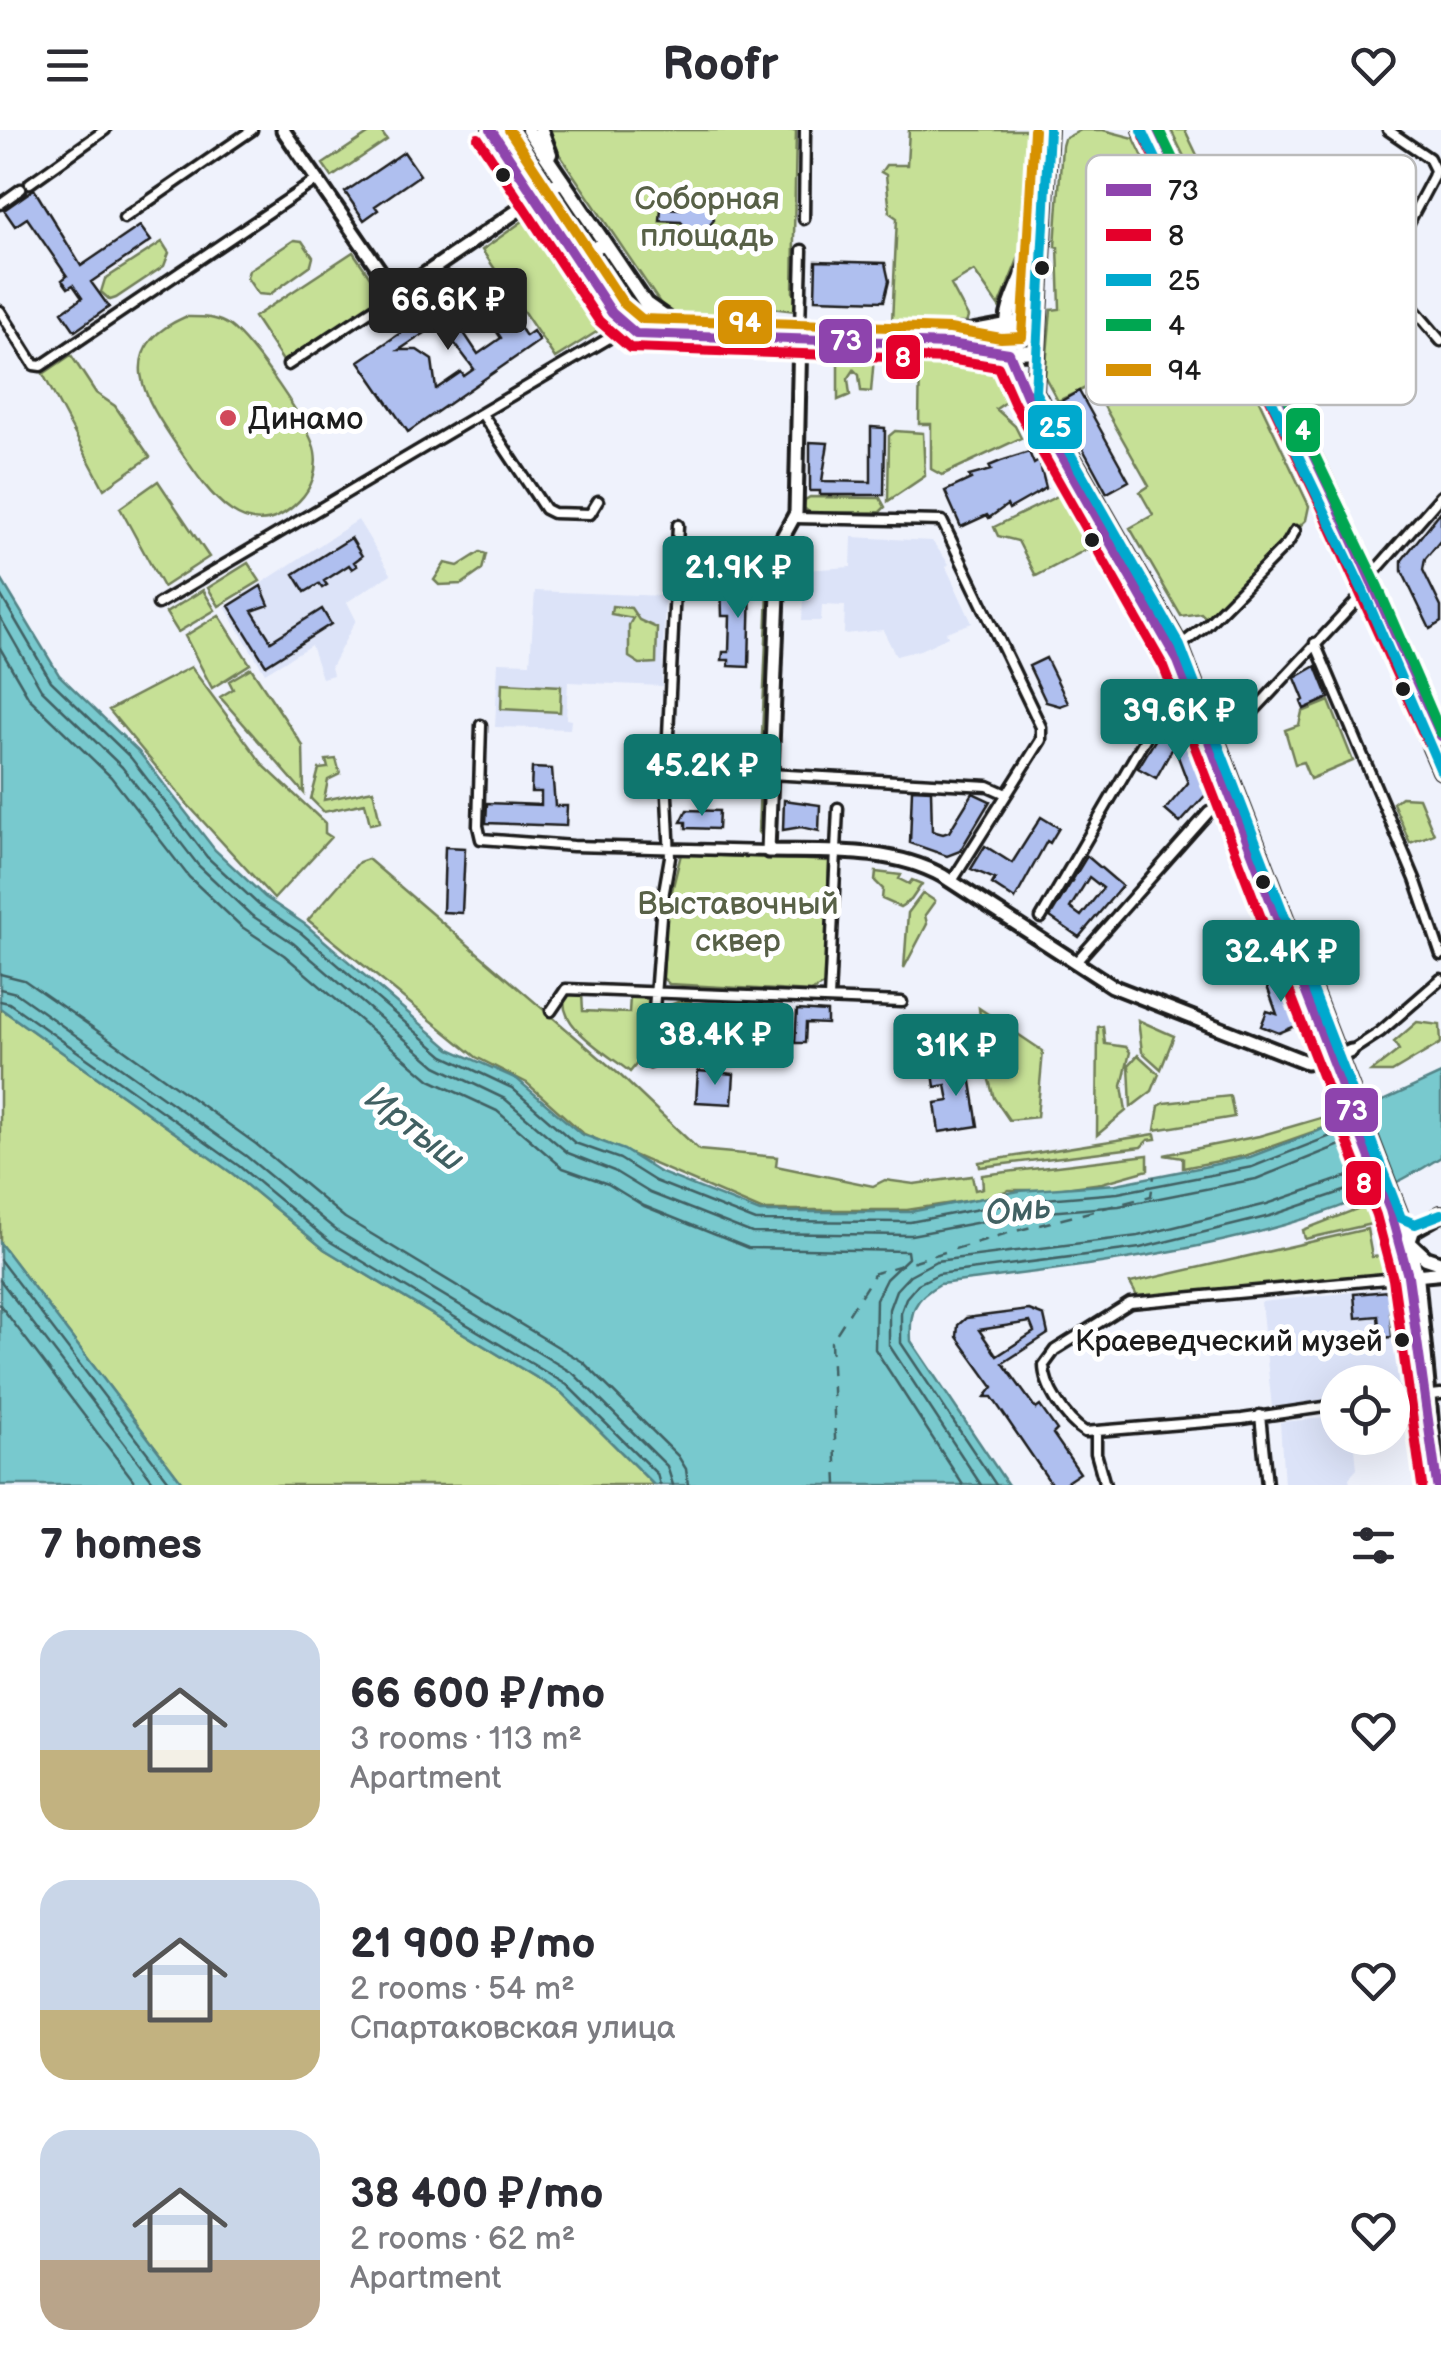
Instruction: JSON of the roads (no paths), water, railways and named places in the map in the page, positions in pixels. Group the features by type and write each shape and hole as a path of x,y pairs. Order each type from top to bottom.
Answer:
{"main road":[{"path":"491,130 625,326 642,336 889,336 978,331 1023,322 1035,330"},
{"path":"528,130 651,309 681,325 800,335"},
{"path":"541,130 550,162"},
{"path":"1050,130 1035,330 1035,392 1180,646 1341,1056 1347,1087 1409,1242 1434,1395 1437,1485"},
{"path":"1142,130 1156,155"},
{"path":"1161,131 1171,155"},
{"path":"536,198 562,180"},
{"path":"1043,209 1034,246 1003,328 1009,353 1019,381 1178,662 1341,1056"},
{"path":"578,260 604,242"},
{"path":"889,336 1009,353 1036,351"},
{"path":"1278,405 1441,771"},
{"path":"1285,405 1370,577 1441,736"},
{"path":"1396,1212 1409,1224 1422,1224"},
{"path":"1396,1212 1413,1276"},
{"path":"1409,1242 1411,1232 1441,1214"},
{"path":"1409,1242 1422,1256 1441,1264"},
{"path":"1413,1276 1441,1273"}],"street":[{"path":"0,204 105,130"},
{"path":"124,218 252,130"},
{"path":"284,130 396,294"},
{"path":"804,130 804,219"},
{"path":"1388,130 1429,158 1435,170 1416,207"},
{"path":"0,311 34,365 49,362 318,179"},
{"path":"288,365 536,198"},
{"path":"768,851 780,542 795,518 802,250"},
{"path":"158,604 482,414 651,309"},
{"path":"1416,312 1441,341"},
{"path":"482,414 545,508 553,513 590,514 598,501"},
{"path":"1370,577 1441,496"},
{"path":"795,518 933,518 946,524 1042,731 952,881"},
{"path":"650,1063 669,850 666,776 678,525"},
{"path":"1180,646 1208,625 1288,543 1295,531"},
{"path":"1247,718 1364,593"},
{"path":"1315,643 1415,879 1441,955"},
{"path":"1042,918 1163,708"},
{"path":"481,725 481,839 902,859 926,866 952,881 1124,992 1295,1058 1317,1063 1341,1056 1380,1032 1441,978"},
{"path":"769,774 971,784 1006,794"},
{"path":"829,999 838,808"},
{"path":"1075,962 1209,812"},
{"path":"551,1011 566,988 902,1002"},
{"path":"1320,1407 1085,1432 1072,1422 1048,1384 1044,1365 1055,1350 1130,1303 1413,1276"},
{"path":"1260,1415 1268,1485"},
{"path":"1096,1433 1096,1452 1105,1485"}],"water":[{"path":"0,577 59,675 139,752 215,850 265,897 306,925 450,1049 517,1079 581,1134 624,1150 659,1172 760,1212 910,1212 1019,1191 1116,1184 1250,1157 1318,1131 1441,1074 1441,1157 1387,1187 1265,1231 1132,1258 940,1284 931,1289 915,1307 911,1341 1008,1485 654,1485 562,1393 324,1249 233,1174 0,1008"},
{"path":"0,1243 184,1485 0,1485"}],"place":[{"name":"Динамо","path":"228,418"},
{"name":"Краеведческий музей","path":"1402,1340"}],"park label":[{"name":"Соборная площадь","path":"707,216"},
{"name":"Выставочный сквер","path":"738,922"}],"water label":[{"name":"Иртыш","path":"415,1128"},
{"name":"Омь","path":"1018,1209"}]}
